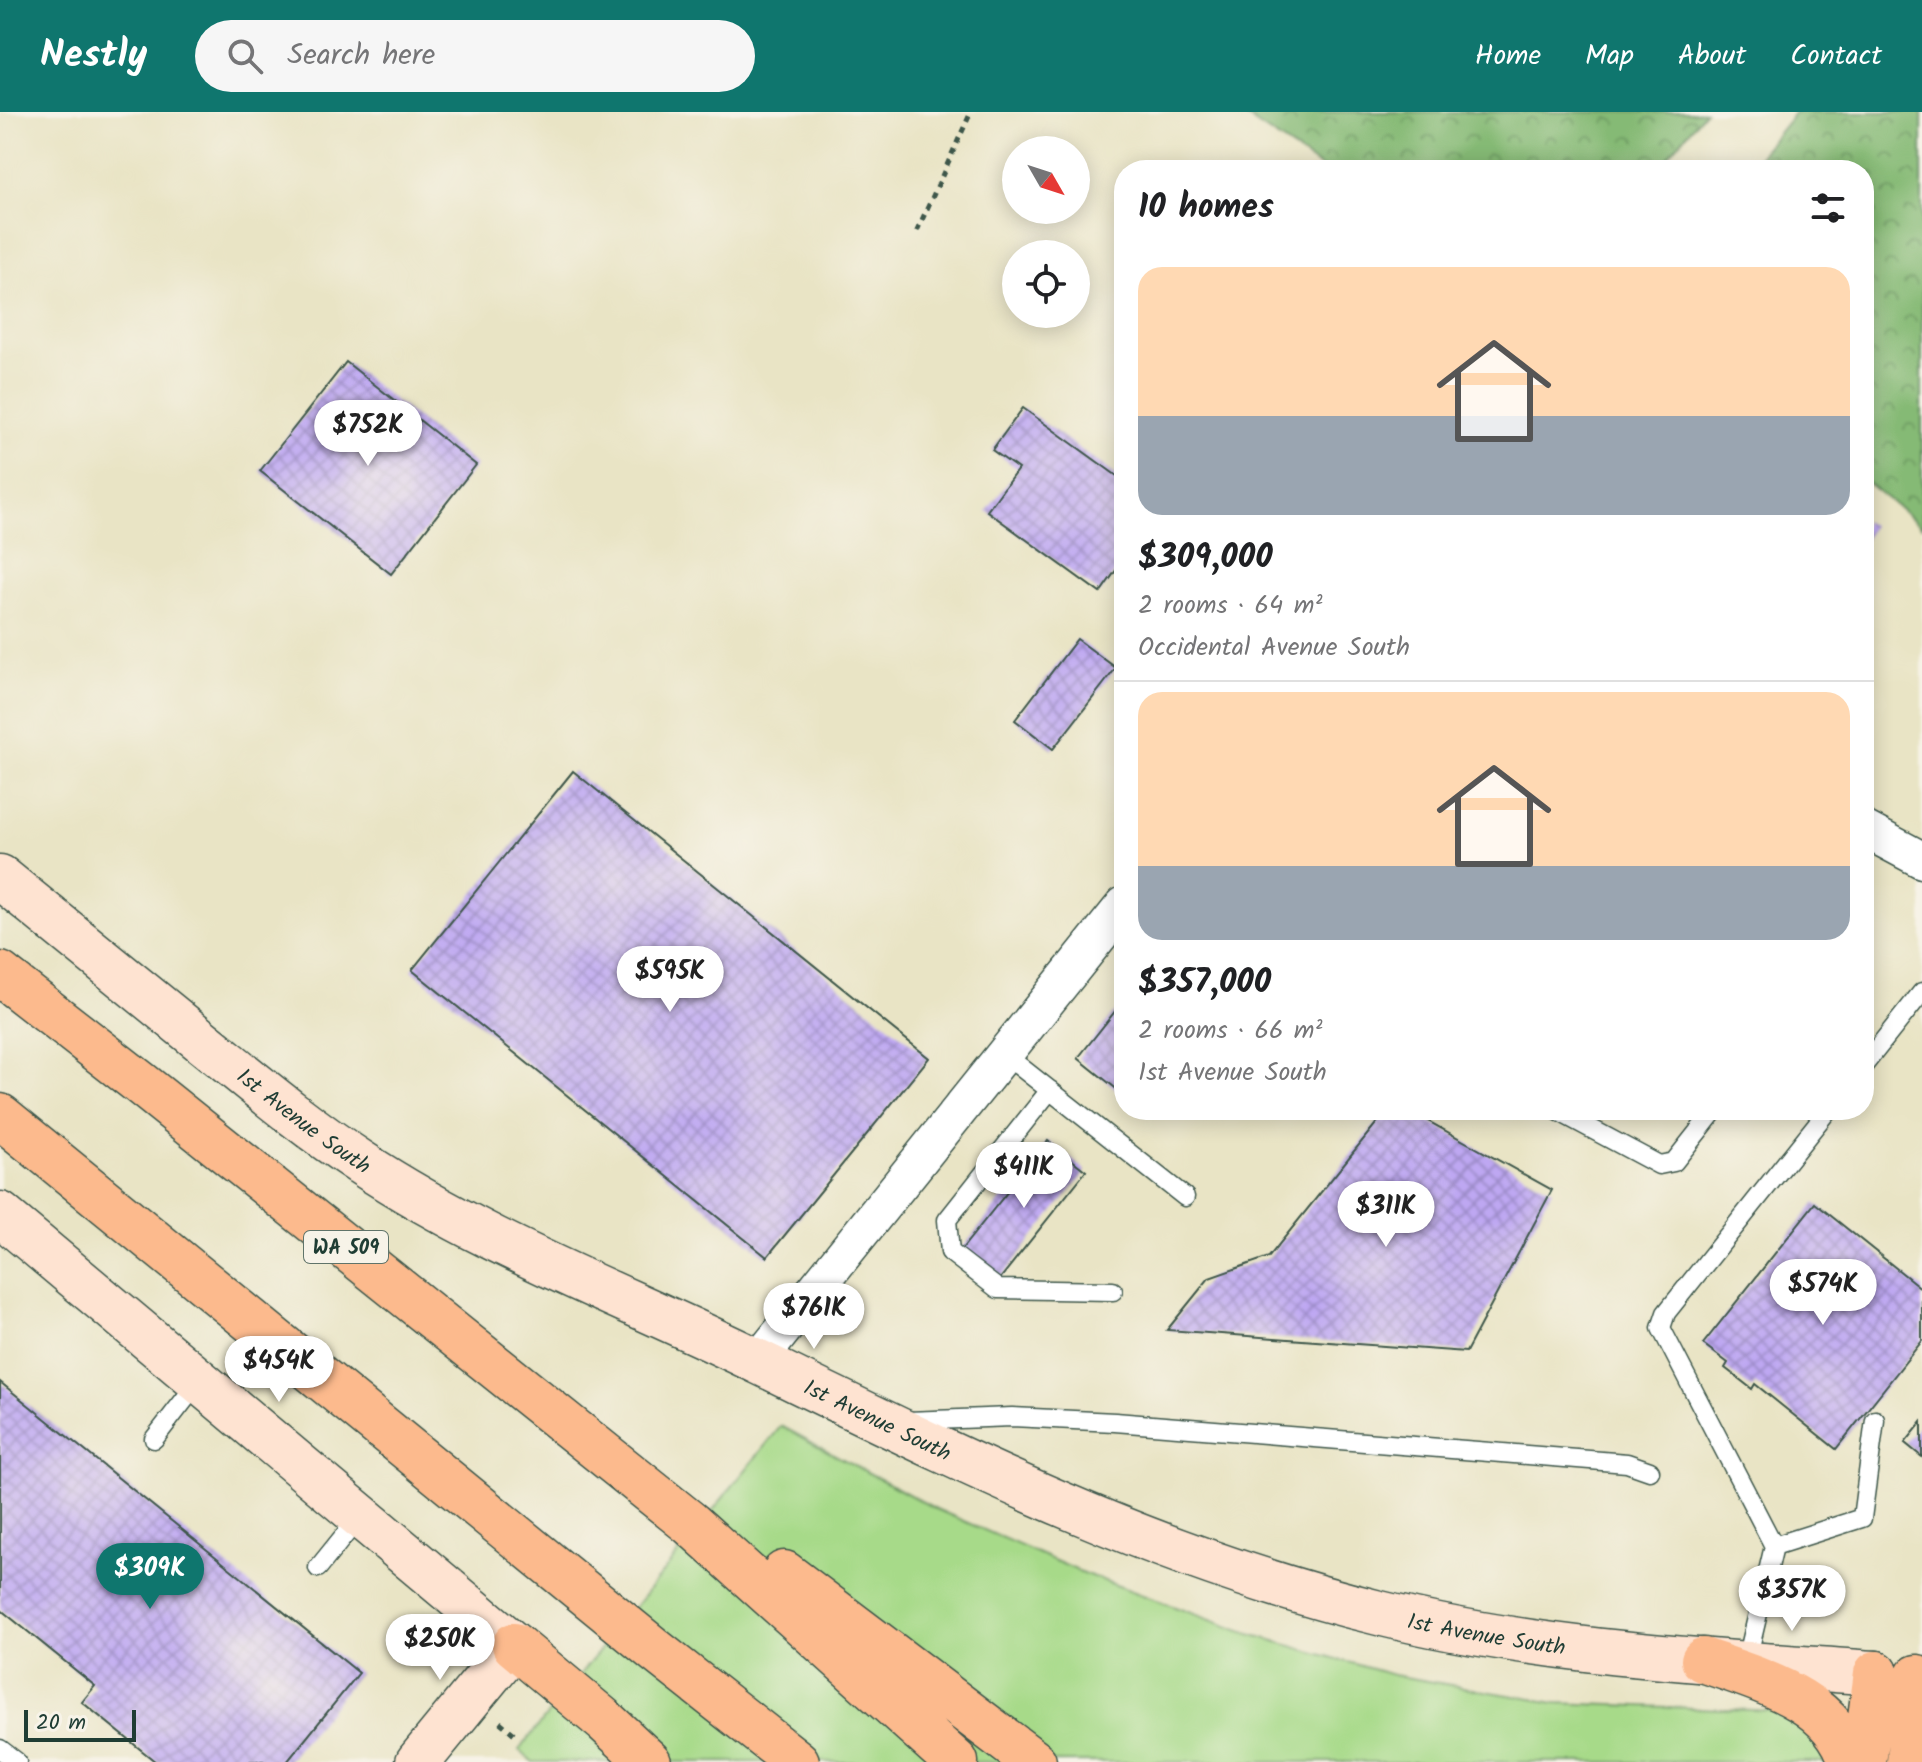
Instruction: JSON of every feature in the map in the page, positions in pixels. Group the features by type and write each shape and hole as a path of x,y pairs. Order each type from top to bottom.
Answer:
{"highway":[{"name":"WA 509","path":"0,974 690,1523 956,1762"},
{"path":"0,1116 656,1651 797,1762"},
{"path":"690,1523 719,1524 1034,1762"},
{"path":"514,1645 649,1762"},
{"path":"656,1651 761,1762"},
{"path":"1724,1662 1802,1700 1836,1732 1851,1762"},
{"path":"1864,1762 1896,1675"},
{"path":"1896,1675 1909,1762"}],"street":[{"path":"1874,834 1922,860"},
{"name":"1st Avenue South","path":"0,877 288,1110 361,1163 556,1270 758,1361 879,1422 1053,1503 1163,1547 1270,1584 1378,1613 1479,1635 1589,1651 1896,1675"},
{"path":"758,1361 1114,917"},
{"path":"0,1214 514,1645 421,1761"}],"lane":[{"path":"1874,1052 1922,992"},
{"path":"1004,1054 1185,1197"},
{"path":"1050,1090 947,1220 950,1252 998,1289 1113,1291"},
{"path":"1575,1120 1659,1165 1674,1162 1707,1120"},
{"path":"1774,1546 1661,1328 1666,1313 1820,1120"},
{"path":"154,1439 199,1381"},
{"path":"879,1422 1012,1417 1115,1422 1627,1463 1650,1471"},
{"path":"1724,1662 1774,1546 1862,1518 1875,1420"},
{"path":"318,1568 360,1516"},
{"path":"0,1749 17,1762"}],"path":[{"path":"917,231 971,112"}],"green space":[{"path":"1239,112 1705,112 1665,160 1310,160"},
{"path":"1795,112 1922,112 1922,527 1874,488 1874,160 1756,160"},
{"path":"781,1426 936,1509 1083,1573 1243,1632 1393,1675 1555,1703 1922,1716 1922,1762 533,1762 519,1750"}],"building":[{"path":"346,362 476,465 391,574 260,471"},
{"path":"1023,408 1114,474 1114,573 1100,593 987,511 1018,469 992,450"},
{"path":"1077,639 1114,667 1114,671 1053,749 1015,720"},
{"path":"573,771 929,1058 767,1257 412,970"},
{"path":"1114,1013 1114,1087 1078,1058"},
{"path":"1379,1120 1426,1120 1552,1190 1466,1352 1167,1330 1209,1278 1269,1257"},
{"path":"1048,1141 1086,1171 999,1280 961,1250"},
{"path":"1815,1203 1922,1289 1922,1341 1836,1449 1755,1384 1752,1389 1725,1368 1728,1363 1703,1344"},
{"path":"0,1382 359,1673 287,1762 156,1762 82,1702 95,1686 0,1609"},
{"path":"1922,1422 1922,1457 1905,1443"}]}
